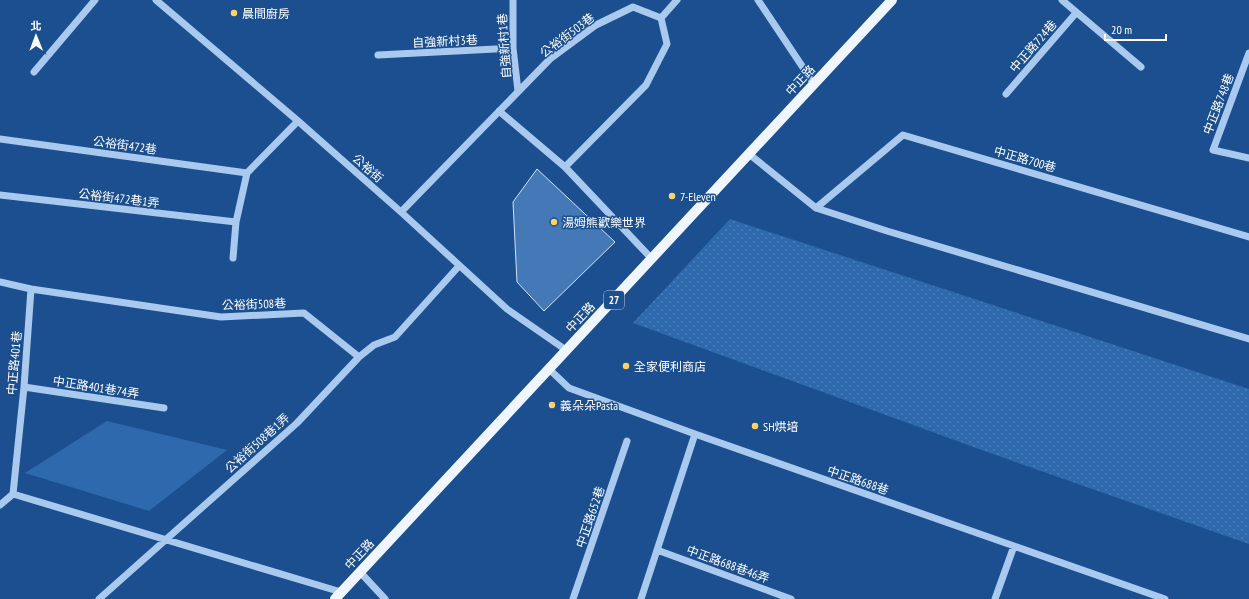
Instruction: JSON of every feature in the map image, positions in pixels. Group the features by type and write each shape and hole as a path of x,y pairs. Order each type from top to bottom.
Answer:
{"main road":[{"name":"中正路","path":"338,595 892,0"}],"street":[{"path":"34,72 95,0"},
{"name":"公裕街","path":"156,0 402,212 507,309 566,350"},
{"name":"自強新村1巷","path":"513,0 513,48 518,92"},
{"path":"565,167 646,85 667,44 661,18 676,0"},
{"path":"758,0 814,84"},
{"path":"1062,0 1141,67"},
{"name":"公裕街503巷","path":"402,212 550,59 596,25 633,7 661,18"},
{"name":"中正路724巷","path":"1006,94 1076,12"},
{"name":"自強新村3巷","path":"378,55 513,48"},
{"name":"中正路748巷","path":"1249,53 1213,150 1249,158"},
{"path":"500,111 565,167 652,258"},
{"path":"233,258 236,222 247,173 298,121"},
{"name":"中正路700巷","path":"816,208 903,135 1249,237"},
{"name":"公裕街472巷","path":"0,139 247,173"},
{"path":"749,154 816,208 887,231 1249,339"},
{"name":"公裕街472巷1弄","path":"0,195 236,222"},
{"path":"359,357 374,345 395,337 460,266"},
{"name":"公裕街508巷","path":"0,282 32,289 221,317 304,313 359,357"},
{"name":"中正路401巷","path":"13,494 32,289"},
{"name":"公裕街508巷1弄","path":"99,599 297,423 359,357"},
{"name":"中正路688巷","path":"549,369 570,388 695,434 1165,599"},
{"name":"中正路401巷74弄","path":"24,387 164,408"},
{"path":"641,599 695,434"},
{"name":"中正路652巷","path":"574,599 627,441"},
{"path":"0,505 13,494 338,595"},
{"path":"995,599 1014,546"},
{"name":"中正路688巷46弄","path":"657,550 791,599"},
{"path":"360,572 385,599"}],"shaded area":[{"path":"730,219 1249,389 1249,544 990,453 633,323"},
{"path":"107,421 227,450 149,511 25,473"}],"building":[{"name":"湯姆熊歡樂世界","path":"537,169 615,242 544,311 517,282 513,202"}],"place":[{"name":"晨間廚房","path":"234,13"},
{"name":"7-Eleven","path":"672,196"},
{"name":"湯姆熊歡樂世界","path":"554,222"},
{"name":"全家便利商店","path":"626,366"},
{"name":"義朵朵Pasta","path":"552,405"},
{"name":"SH烘培","path":"755,426"}]}
